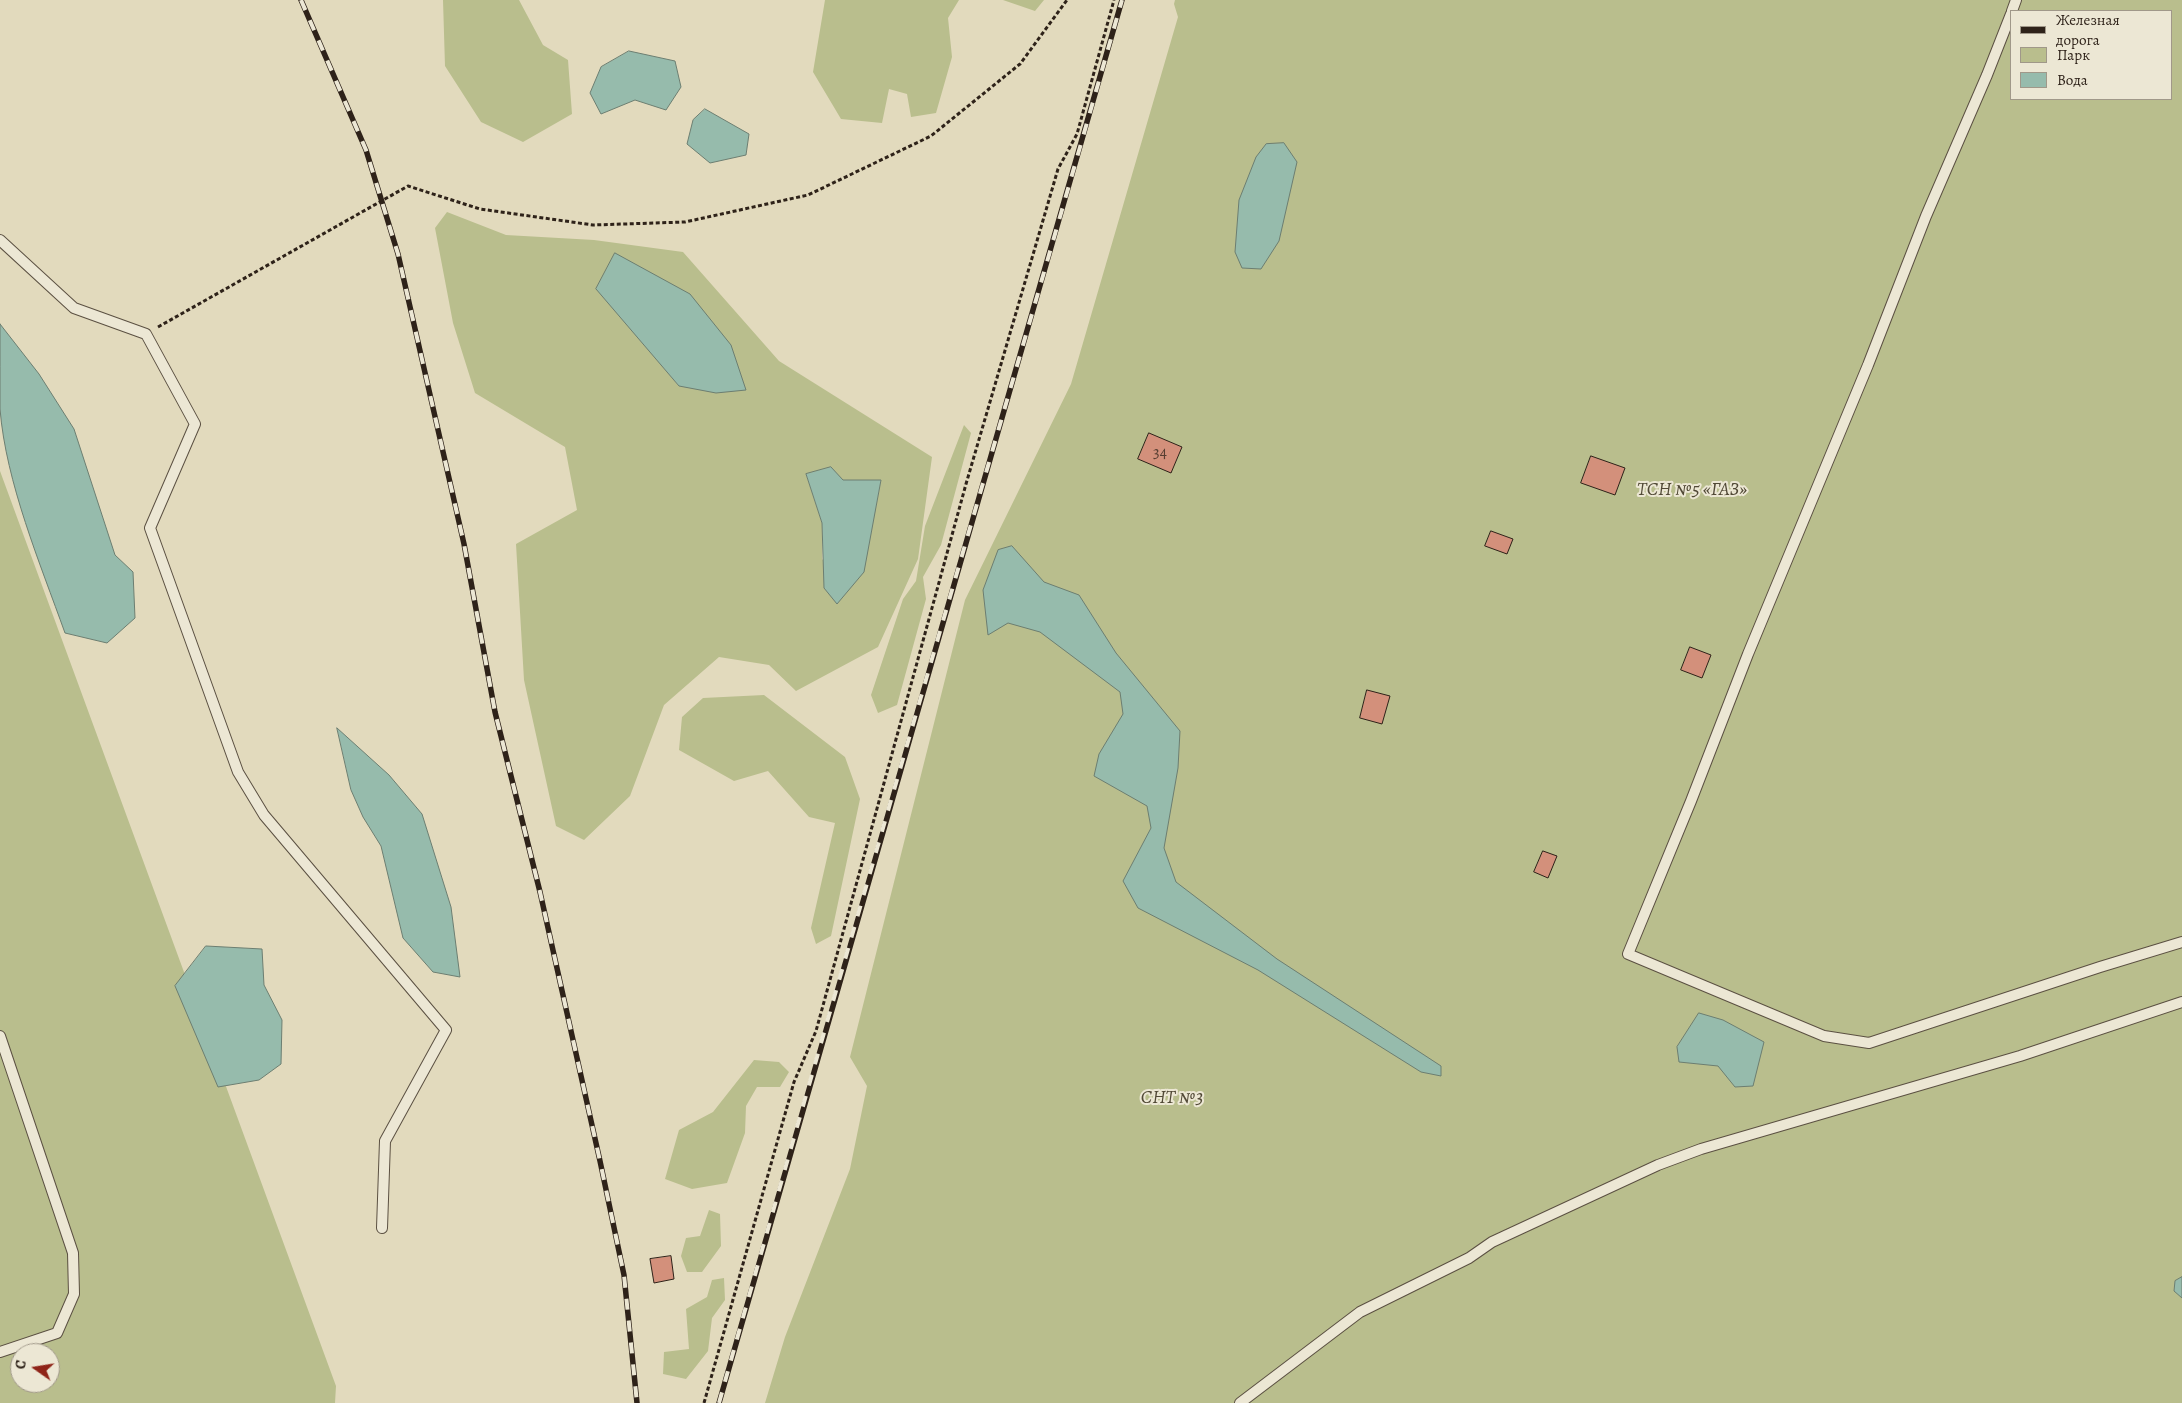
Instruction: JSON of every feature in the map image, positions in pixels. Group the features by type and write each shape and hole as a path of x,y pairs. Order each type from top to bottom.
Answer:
{"lane":[{"path":"2010,16 1988,75 1926,216 1868,365 1748,654 1691,801 1628,954 1824,1036 1869,1043 2182,942"},
{"path":"0,240 74,308 146,334 195,424 150,528 238,772 264,815 446,1030 385,1141 382,1228"},
{"path":"1240,1403 1360,1312 1469,1258 1492,1242 1658,1165 1701,1149 1828,1110 2020,1056 2182,1002"},
{"path":"0,1036 73,1253 74,1294 57,1333 0,1352"}],"path":[{"path":"146,334 408,186 480,209 593,225 685,222 808,195 931,136 1020,64 1067,0"},
{"path":"704,1403 794,1082 816,1031 966,484 1052,188 1058,169 1077,134 1114,0"}],"green space":[{"path":"443,0 519,0 543,45 568,60 572,114 523,142 481,122 445,66"},
{"path":"825,0 959,0 948,18 952,57 936,113 911,117 907,94 889,89 882,123 841,119 813,72"},
{"path":"1003,0 1044,0 1035,11"},
{"name":"ТСН №5 «ГАЗ»","path":"1175,0 2182,0 2182,1403 765,1403 785,1337 850,1169 867,1086 850,1057 965,600 1071,384 1178,17 1174,4"},
{"path":"447,212 506,235 594,240 683,252 779,361 932,457 918,559 878,647 796,691 769,665 719,657 664,705 630,796 584,840 556,826 524,680 516,544 577,510 565,447 475,393 453,323 435,228","holes":["690,294 679,386 640,338","806,474 843,480 881,480 876,507 822,560 822,523"]},
{"path":"964,425 971,433 941,545 923,577 926,599 897,705 878,713 871,695 903,599 916,581 925,526"},
{"path":"0,471 336,1386 335,1403 0,1403"},
{"path":"764,695 845,757 860,799 831,936 816,944 811,928 835,823 809,817 768,771 734,781 679,750 682,717 703,698"},
{"path":"754,1060 779,1062 789,1072 780,1087 757,1087 746,1106 745,1133 727,1183 692,1189 665,1179 679,1130 713,1112"},
{"path":"709,1210 720,1214 721,1246 702,1272 687,1272 681,1256 686,1238 700,1236"},
{"path":"724,1278 725,1300 712,1318 708,1351 686,1379 663,1374 664,1352 689,1349 686,1309 707,1297 712,1280"}],"water":[{"path":"629,51 675,61 681,87 666,110 635,100 601,114 590,93 601,67"},
{"path":"705,109 749,134 746,155 710,163 687,144 693,120"},
{"path":"1284,143 1297,162 1279,241 1261,269 1242,268 1235,252 1239,200 1256,157 1266,144"},
{"path":"615,253 690,294 731,345 746,390 716,393 679,386 596,289"},
{"path":"0,324 39,374 74,429 115,555 133,572 135,618 107,643 65,633 25,522 3,437 0,409"},
{"path":"831,467 843,480 881,480 864,572 837,604 824,588 822,523 806,474"},
{"path":"1012,546 1044,582 1079,595 1116,653 1180,731 1178,768 1164,848 1176,882 1277,959 1441,1066 1441,1076 1421,1072 1258,970 1138,908 1123,881 1151,828 1147,806 1094,776 1099,754 1123,714 1120,692 1040,632 1008,623 988,635 983,590 998,550"},
{"path":"337,728 389,775 422,814 451,907 460,977 433,972 403,938 381,846 363,817 351,790"},
{"path":"206,946 262,949 264,985 282,1020 281,1064 259,1080 218,1087 175,986"},
{"path":"1699,1013 1723,1020 1764,1042 1753,1086 1735,1087 1718,1066 1679,1062 1677,1047"},
{"path":"2182,1277 2182,1298 2174,1291 2175,1281"}],"building":[{"path":"1149,433 1182,447 1171,473 1138,459"},
{"path":"1591,456 1625,468 1615,495 1581,483"},
{"path":"1491,531 1513,539 1507,554 1485,546"},
{"path":"1690,647 1711,655 1702,678 1681,670"},
{"path":"1367,690 1390,696 1382,724 1360,718"},
{"path":"1543,851 1557,856 1548,878 1534,872"},
{"path":"671,1256 674,1279 654,1283 650,1259"}],"railway":[{"path":"301,0 366,150 398,254 464,544 495,712 540,892 624,1275 637,1403"},
{"path":"719,1403 1122,0"}],"park label":[{"name":"СНТ №3","path":"1172,1098"}]}
